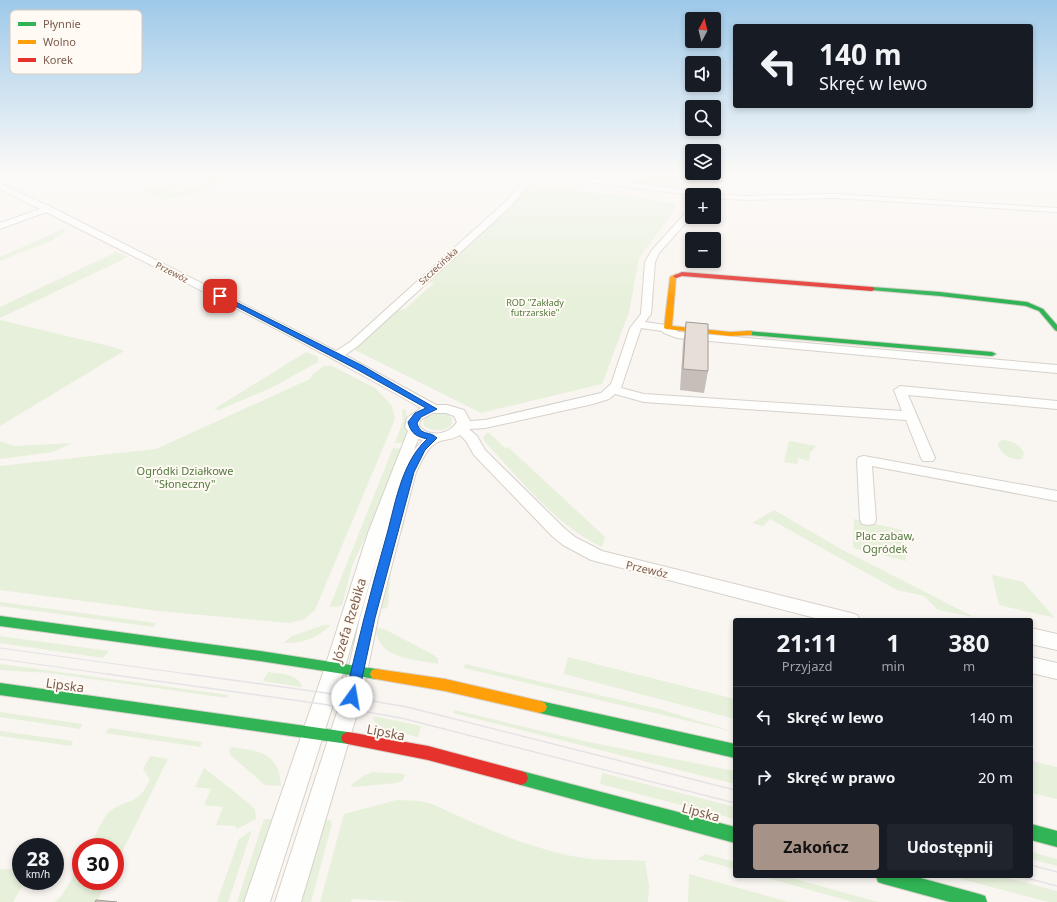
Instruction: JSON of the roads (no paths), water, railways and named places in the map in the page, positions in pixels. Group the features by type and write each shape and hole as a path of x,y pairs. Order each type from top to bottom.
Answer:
{"main road":[{"path":"992,354 925,353 755,332 730,334 668,328 673,278 682,274 940,294 1027,304 1041,310 1057,329"},
{"path":"0,621 358,670 446,685 733,751"},
{"name":"Lipska","path":"0,689 340,737 428,753 733,834"},
{"path":"1033,833 1057,839"},
{"path":"891,878 979,902"}],"street":[{"path":"0,226 34,214"},
{"name":"Przewóz","path":"58,214 336,356 433,409"},
{"name":"Szczecińska","path":"336,356 354,344 497,214"},
{"path":"416,423 433,409 448,409 459,413 462,424 485,424 592,400 605,396 614,390 619,381 637,324 646,314 650,280 649,268 652,257 685,219"},
{"path":"637,324 668,328 668,331 677,335 771,347 925,353 1057,369"},
{"path":"614,390 644,398 691,399 912,416"},
{"path":"928,458 900,390 1057,405"},
{"name":"Przewóz","path":"406,395 416,423 425,437 441,437 479,452"},
{"name":"Józefa Rzebika","path":"257,902 335,667 376,533 416,423"},
{"name":"Przewóz","path":"462,424 479,452 558,532 569,541 596,556 843,618"},
{"name":"Józefa Rzebika","path":"288,902 340,737 358,670 369,618 409,472 422,449 462,424"},
{"path":"868,520 864,460 1057,496"},
{"path":"1033,636 1057,642"},
{"path":"1033,665 1057,671"}],"tram line":[{"path":"0,648 195,675"},
{"path":"0,659 114,675"},
{"path":"107,674 322,704 401,718 733,802"},
{"path":"188,674 326,693 407,707 733,789"},
{"path":"1033,866 1057,872"},
{"path":"1027,878 1057,886"}],"park label":[{"name":"ROD \"Zakłady futrzarskie\"","path":"535,308"},
{"name":"Ogródki Działkowe \"Słoneczny\"","path":"185,476"},
{"name":"Plac zabaw, Ogródek","path":"885,541"}]}
